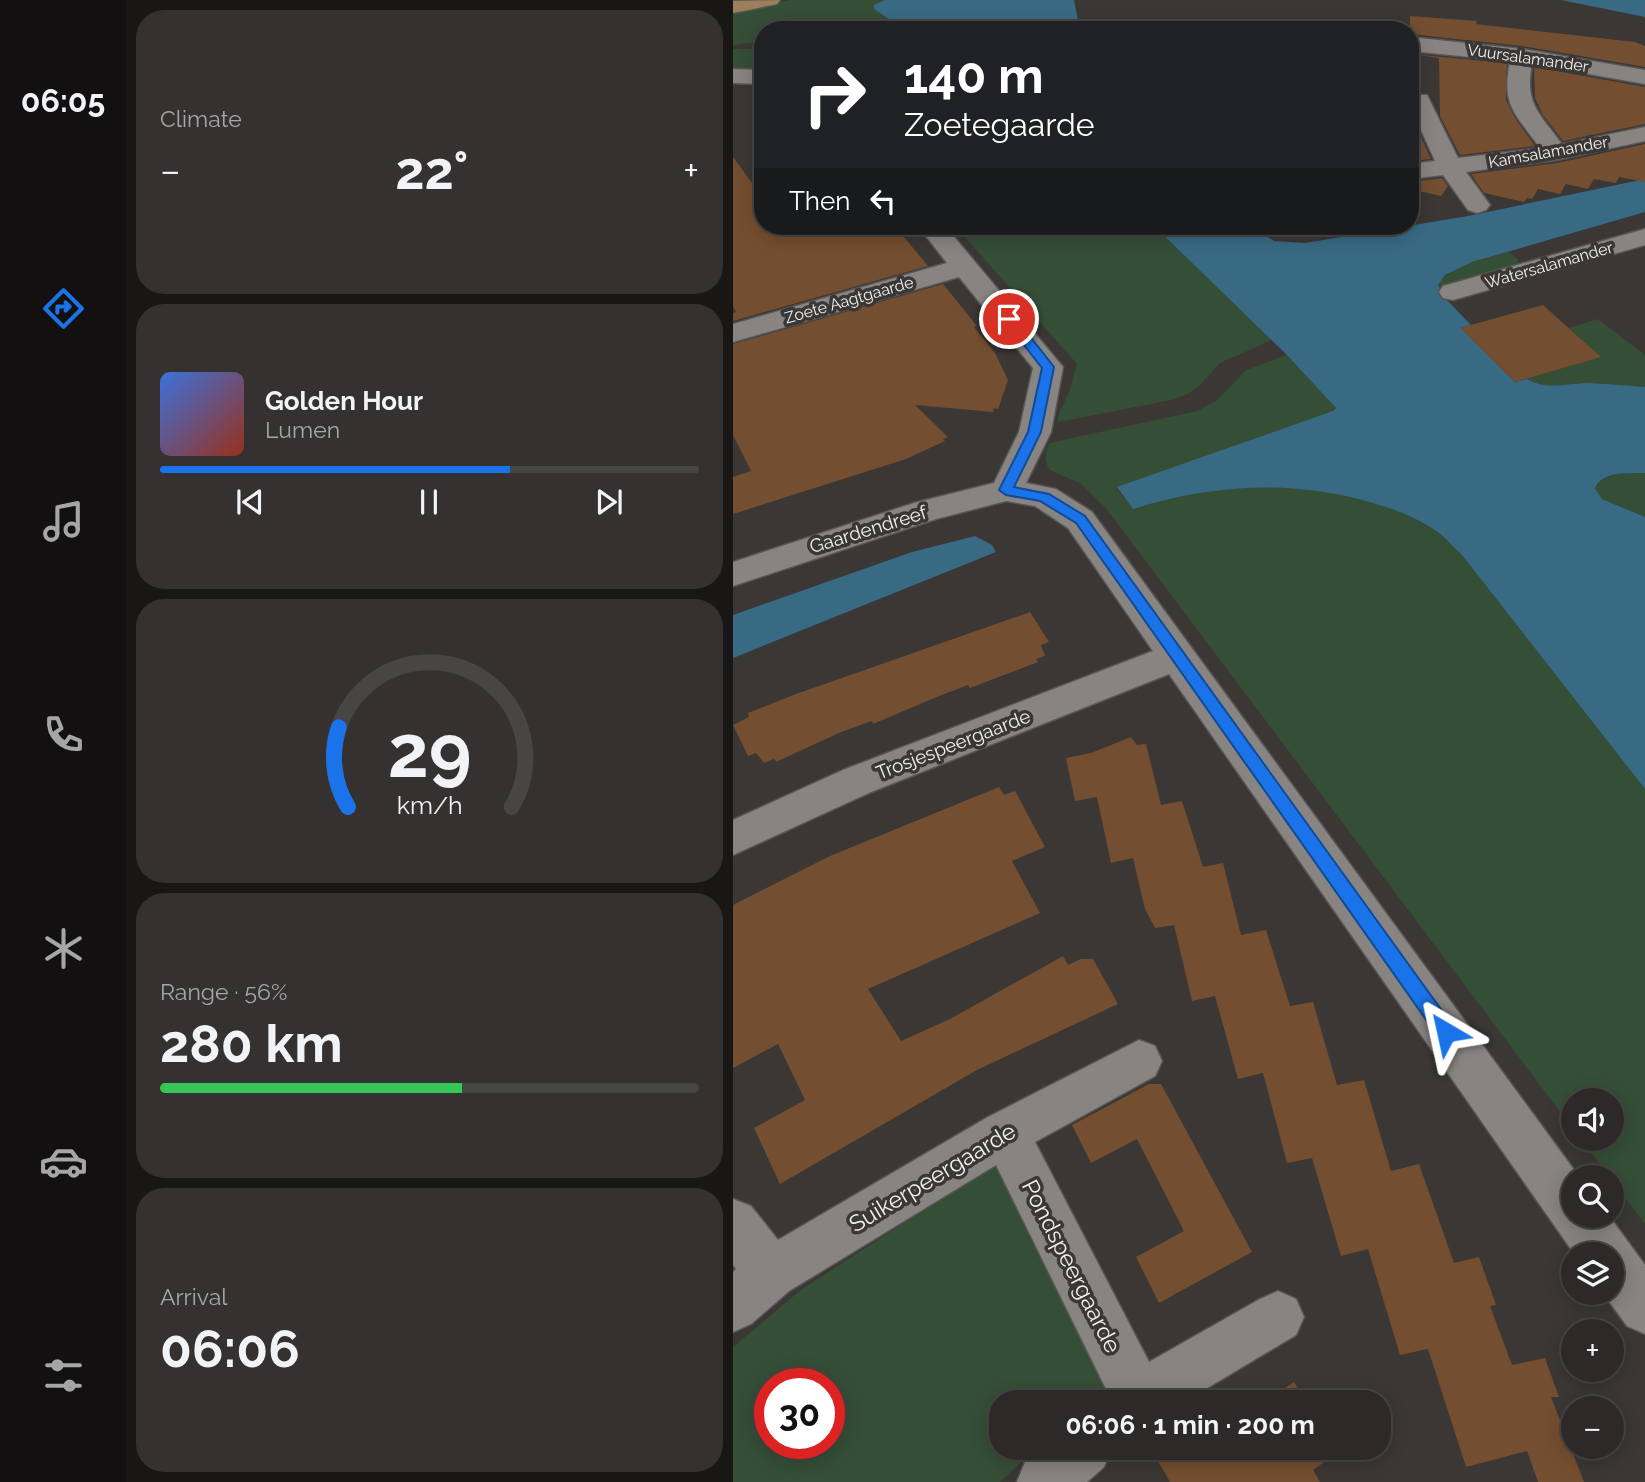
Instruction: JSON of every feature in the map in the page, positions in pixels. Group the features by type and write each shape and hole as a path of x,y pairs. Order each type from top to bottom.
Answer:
{"main road":[{"path":"733,7 770,0"}],"street":[{"name":"Vuursalamander","path":"1419,45 1522,56 1645,77"},
{"path":"1522,56 1518,77 1519,102 1556,153"},
{"path":"733,76 754,77"},
{"path":"1419,100 1451,169 1477,205"},
{"name":"Kamsalamander","path":"1451,169 1556,153 1645,134"},
{"path":"1419,171 1451,169"},
{"path":"939,235 1048,367 1035,432 1006,490 1044,497 1080,520 1561,1192"},
{"name":"Watersalamander","path":"1453,292 1645,237"},
{"name":"Zoete Aagtgaarde","path":"733,333 966,266"},
{"name":"Gaardendreef","path":"733,574 926,511 1006,490"},
{"name":"Trosjespeergaarde","path":"733,838 857,781 1176,657"},
{"name":"Suikerpeergaarde","path":"733,1306 771,1273 1004,1133 1138,1061"},
{"name":"Pondspeergaarde","path":"1004,1133 1132,1390"},
{"path":"733,1224 771,1273"},
{"path":"1624,1280 1645,1308"},
{"name":"Pondspeergaarde","path":"1154,1390 1278,1317"},
{"path":"1045,1482 1070,1460"}],"green space":[{"path":"791,0 885,0 874,9 892,21 754,21 754,42 733,45 733,10"},
{"path":"733,49 754,49 754,71 733,71"},
{"path":"963,235 1163,235 1272,340 1220,363 1188,394 1171,400 1059,422 1057,419 1070,390 1077,364"},
{"path":"1507,251 1518,259 1518,265 1439,290 1438,282 1458,267"},
{"path":"1598,319 1645,355 1645,387 1588,383 1550,386 1527,379 1600,357 1569,328"},
{"path":"1287,355 1335,405 1334,411 1117,488 1125,499 1259,486 1303,487 1353,496 1400,511 1421,521 1442,535 1462,555 1645,789 1645,1224 1624,1196 1624,1165 1601,1165 1590,1151 1624,1151 1624,1088 1561,1088 1561,1113 1105,507 1081,484 1050,470 1046,463 1049,443 1197,411 1216,401 1246,370"},
{"path":"1625,473 1645,473 1645,517 1602,499 1595,489 1603,479"},
{"path":"1000,1161 1117,1377 1102,1390 989,1390 989,1460 1024,1460 1000,1482 733,1482 733,1347 802,1289"}],"water":[{"path":"885,0 1074,0 1078,21 892,21 874,9 874,5"},
{"path":"1561,0 1645,0 1645,17"},
{"path":"1645,179 1645,212 1472,262 1445,275 1438,285 1444,297 1471,325 1461,328 1515,382 1527,379 1550,386 1588,383 1645,387 1645,473 1609,476 1598,482 1595,488 1602,499 1645,517 1645,789 1462,555 1442,535 1424,523 1392,509 1345,496 1284,488 1194,494 1133,509 1117,487 1336,408 1287,355 1163,235 1265,235 1274,241 1305,243 1353,235 1419,235 1419,224"},
{"path":"975,536 992,545 996,552 733,658 733,615 912,552"}],"building":[{"path":"1410,16 1477,21 1476,24 1635,42 1645,46 1645,67 1522,46 1419,35 1419,21 1410,21"},
{"path":"1419,55 1507,63 1506,100 1535,146 1460,155 1440,116 1439,58"},
{"path":"1534,67 1645,87 1645,124 1563,141 1543,115 1535,98"},
{"path":"1419,133 1431,159 1419,160"},
{"path":"1645,144 1645,182 1619,177 1616,183 1594,179 1588,189 1566,184 1560,194 1538,189 1532,199 1527,198 1524,202 1484,193 1471,174 1557,163"},
{"path":"733,157 754,186 754,235 902,235 928,266 733,321 733,313 736,312 733,306"},
{"path":"1442,178 1448,186 1441,196 1419,191 1419,181"},
{"path":"943,284 977,326 974,327 995,353 1008,380 998,409 994,408 993,412 915,405 948,437 943,439 945,441 906,459 733,514 733,477 751,471 733,435 733,344"},
{"path":"1543,305 1601,357 1515,382 1460,328"},
{"path":"1030,612 1049,642 1041,645 1045,656 1036,659 1038,662 970,688 968,685 873,724 872,721 841,732 776,762 774,759 764,763 756,753 748,756 733,725 749,717 748,713 796,694"},
{"path":"1131,737 1137,745 1146,744 1161,805 1182,801 1203,867 1223,863 1241,935 1266,930 1290,1006 1313,1002 1337,1085 1364,1080 1391,1171 1419,1164 1454,1263 1479,1257 1496,1305 1490,1306 1512,1365 1545,1358 1559,1397 1551,1397 1561,1423 1561,1459 1575,1459 1584,1482 1538,1482 1527,1451 1466,1467 1428,1349 1400,1355 1368,1249 1341,1256 1312,1158 1287,1163 1263,1073 1238,1079 1215,996 1192,1001 1174,925 1155,928 1145,909 1133,858 1111,863 1097,797 1075,801 1066,758 1091,753"},
{"path":"999,787 1004,795 1015,791 1045,847 1012,861 1040,913 868,989 901,1041 950,1019 1063,956 1068,965 1081,959 1093,959 1118,1004 977,1070 780,1184 754,1128 805,1100 778,1044 733,1068 733,905 830,856"},
{"path":"1149,1084 1161,1084 1252,1252 1159,1303 1136,1257 1184,1231 1137,1139 1091,1163 1072,1125"},
{"path":"1294,1382 1299,1390 1282,1390"},
{"path":"1158,1460 1327,1460 1313,1470 1320,1482 1170,1482"}],"route":[{"path":"1009,319 1048,367 1035,432 1006,490 1044,497 1080,520 1446,1032"}]}
